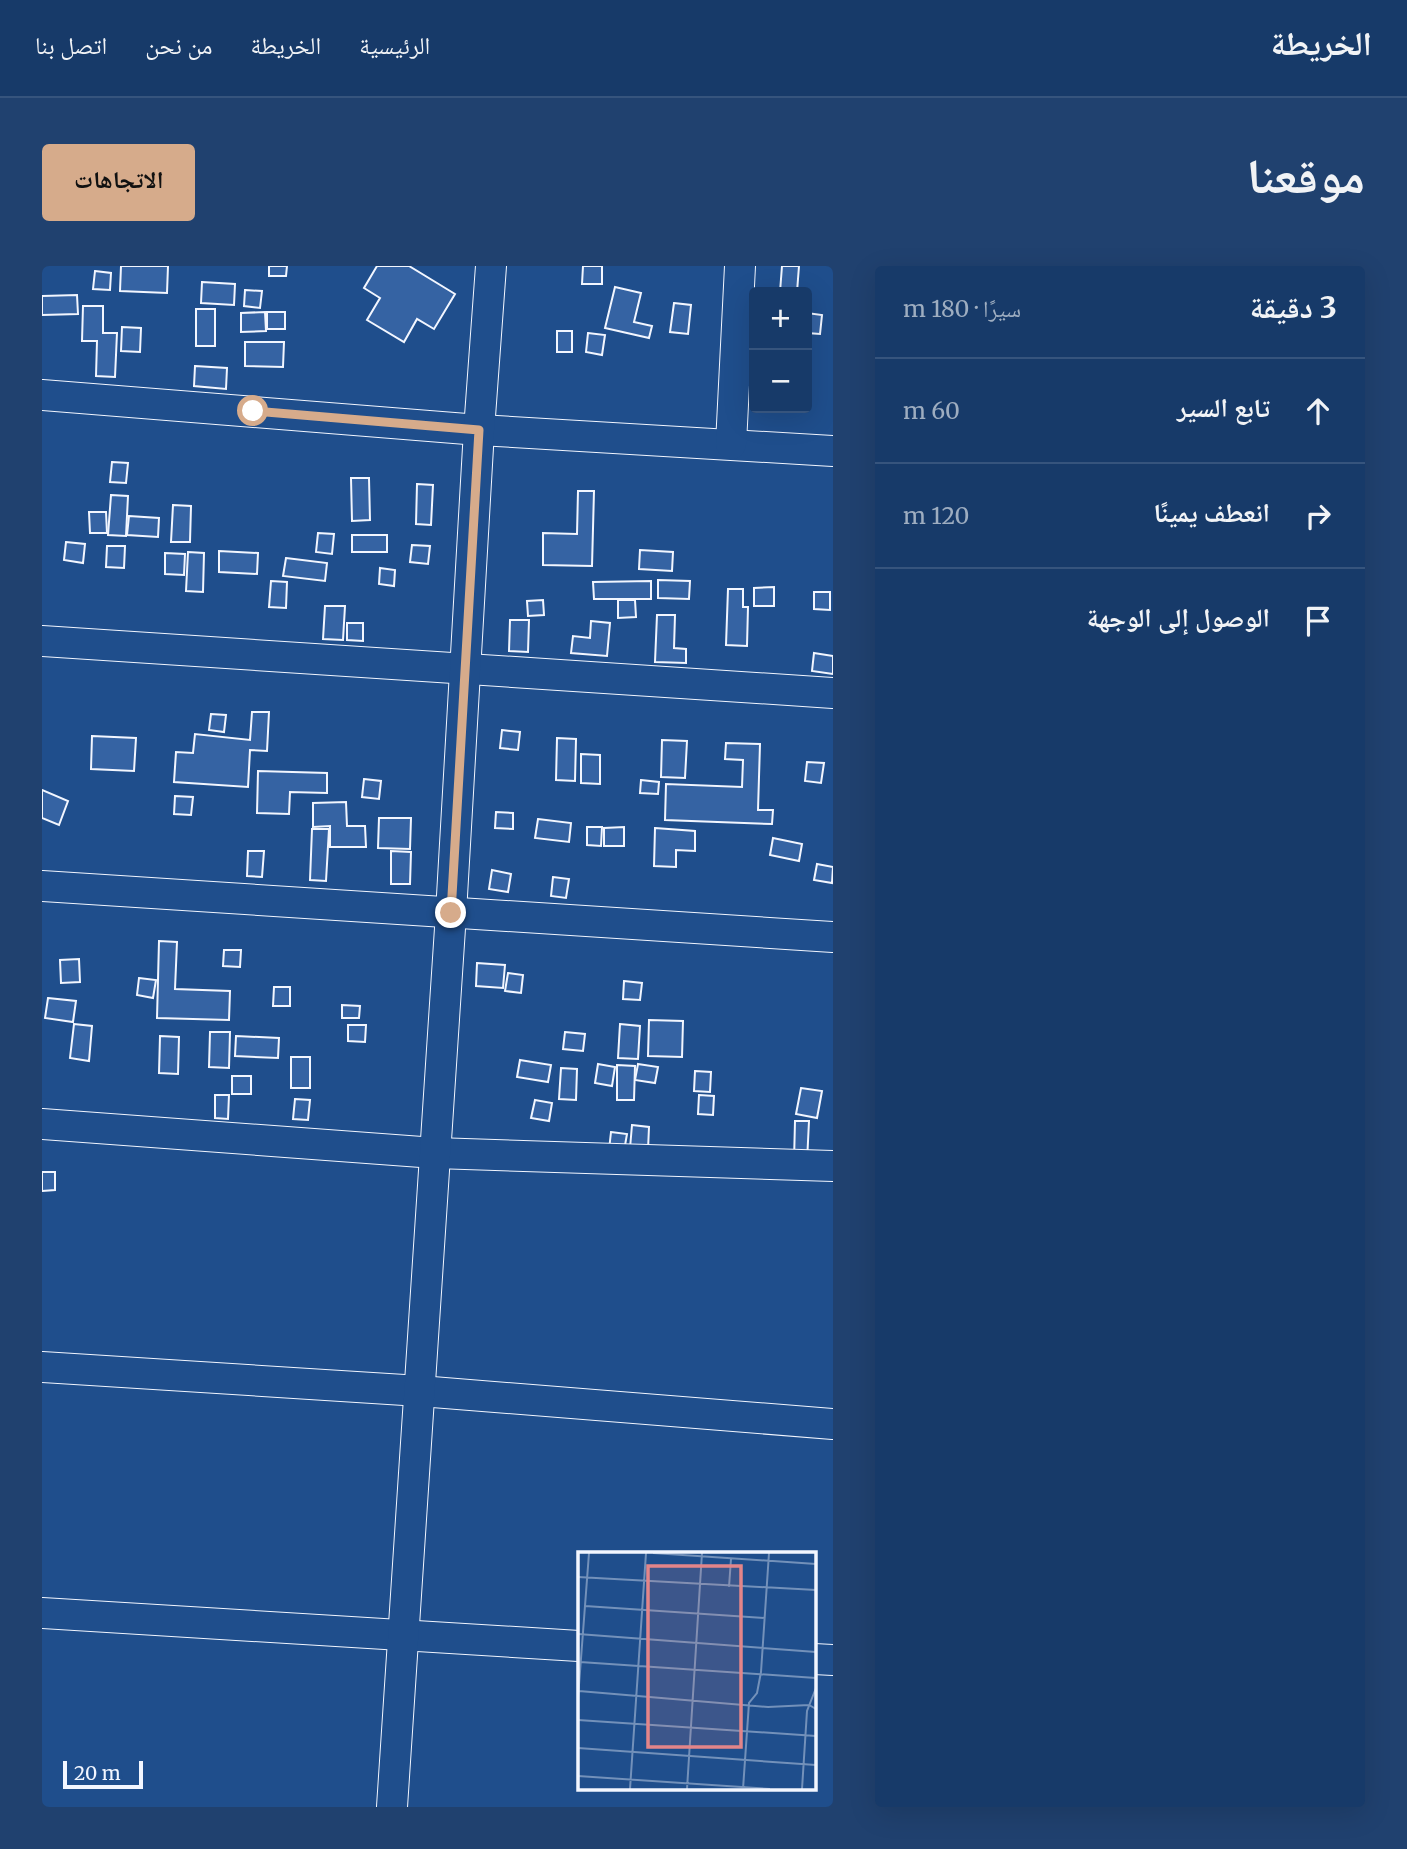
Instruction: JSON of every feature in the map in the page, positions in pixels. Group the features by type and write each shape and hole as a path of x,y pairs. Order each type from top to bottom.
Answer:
{"street":[{"path":"392,1807 491,266"},
{"path":"731,444 740,266"},
{"path":"42,395 479,430 833,450"},
{"path":"42,641 833,693"},
{"path":"42,886 833,937"},
{"path":"42,1124 435,1153 833,1166"},
{"path":"42,1367 419,1391 833,1424"},
{"path":"42,1613 578,1646"}],"building":[{"path":"121,266 168,266 167,293 120,291"},
{"path":"269,266 287,266 286,276 269,276"},
{"path":"377,266 409,266 455,294 434,329 417,319 404,342 367,320 380,298 364,288"},
{"path":"583,266 602,266 602,284 582,284"},
{"path":"782,266 799,266 797,287 780,287"},
{"path":"95,271 111,273 110,290 93,289"},
{"path":"202,282 235,284 234,305 201,303"},
{"path":"615,287 641,293 634,322 652,326 649,338 605,328"},
{"path":"245,290 262,291 260,308 244,306"},
{"path":"77,295 78,314 42,315 42,296"},
{"path":"674,303 691,305 688,334 670,332"},
{"path":"83,306 103,306 103,333 117,333 115,377 96,376 97,341 82,341"},
{"path":"196,309 215,309 215,346 196,346"},
{"path":"265,312 266,331 241,332 241,313"},
{"path":"267,312 285,312 285,329 267,329"},
{"path":"812,314 822,315 820,334 812,333"},
{"path":"122,327 141,328 140,352 121,351"},
{"path":"557,331 572,331 572,352 557,352"},
{"path":"588,333 605,335 602,355 586,352"},
{"path":"245,342 284,342 283,367 245,366"},
{"path":"195,366 227,368 226,389 194,386"},
{"path":"112,462 128,463 126,483 110,482"},
{"path":"351,478 369,478 370,520 352,521"},
{"path":"417,484 433,485 431,525 416,524"},
{"path":"578,491 594,491 592,566 543,565 543,533 577,534"},
{"path":"111,495 128,496 126,536 108,535"},
{"path":"173,505 191,506 190,542 171,542"},
{"path":"89,512 106,512 107,533 90,533"},
{"path":"129,516 159,518 158,537 127,535"},
{"path":"318,533 334,534 332,554 316,552"},
{"path":"352,535 387,535 387,552 352,552"},
{"path":"66,542 85,544 83,563 64,560"},
{"path":"412,545 430,546 428,564 410,562"},
{"path":"107,546 125,546 124,568 106,567"},
{"path":"640,550 673,552 672,571 639,569"},
{"path":"219,551 258,553 257,574 219,572"},
{"path":"188,552 204,553 203,592 186,591"},
{"path":"165,553 185,554 184,575 165,574"},
{"path":"286,558 327,563 325,581 283,576"},
{"path":"380,568 395,570 394,586 379,584"},
{"path":"658,580 690,581 689,599 658,598"},
{"path":"271,581 287,582 286,608 269,607"},
{"path":"651,581 651,599 594,599 593,582"},
{"path":"774,587 774,606 754,606 754,588"},
{"path":"728,589 743,589 743,607 748,607 747,646 726,645"},
{"path":"814,592 830,592 830,610 814,609"},
{"path":"543,600 544,615 528,616 527,601"},
{"path":"618,600 635,600 636,617 618,618"},
{"path":"325,606 345,606 343,640 323,639"},
{"path":"657,615 675,615 674,648 686,649 686,663 655,662"},
{"path":"510,620 529,620 528,652 509,651"},
{"path":"591,621 610,623 607,656 571,653 573,636 590,638"},
{"path":"347,623 363,623 363,641 347,640"},
{"path":"814,653 833,656 833,674 812,671"},
{"path":"252,712 269,712 267,751 250,750 248,787 174,782 176,752 193,753 195,734 250,740"},
{"path":"211,714 226,715 224,732 209,730"},
{"path":"502,730 520,732 518,750 500,748"},
{"path":"92,736 136,738 134,771 91,769"},
{"path":"557,738 576,739 575,781 556,780"},
{"path":"662,740 687,741 685,778 661,777"},
{"path":"726,743 760,744 758,810 773,810 772,824 665,820 666,784 742,787 743,760 725,759"},
{"path":"581,754 600,755 600,784 581,783"},
{"path":"807,762 824,763 821,783 805,781"},
{"path":"258,771 327,773 327,793 290,792 289,814 257,813"},
{"path":"364,779 381,781 379,799 362,797"},
{"path":"641,780 659,782 658,794 640,793"},
{"path":"42,790 68,801 59,825 42,818"},
{"path":"175,796 193,797 191,815 174,814"},
{"path":"346,802 347,826 365,826 366,847 330,847 330,826 313,827 313,803"},
{"path":"496,812 513,813 513,829 495,828"},
{"path":"379,818 411,818 410,849 378,848"},
{"path":"538,819 571,823 569,842 535,838"},
{"path":"587,827 602,827 601,846 587,845"},
{"path":"624,827 624,846 604,846 604,828"},
{"path":"655,828 695,831 695,851 676,850 676,867 654,866"},
{"path":"312,829 329,829 326,881 310,880"},
{"path":"773,838 802,844 799,861 770,855"},
{"path":"248,851 264,851 262,877 247,876"},
{"path":"391,851 411,852 410,884 391,884"},
{"path":"817,864 833,867 832,883 814,880"},
{"path":"492,870 511,874 508,892 489,889"},
{"path":"553,877 569,879 566,898 551,896"},
{"path":"159,941 177,942 175,989 230,991 229,1020 157,1018"},
{"path":"224,950 241,950 240,967 223,966"},
{"path":"79,959 80,982 61,983 60,960"},
{"path":"477,963 505,965 503,988 476,986"},
{"path":"508,973 523,975 521,993 505,991"},
{"path":"139,978 156,980 153,998 137,995"},
{"path":"624,981 642,983 640,1000 623,999"},
{"path":"274,987 290,987 290,1006 273,1006"},
{"path":"48,998 76,1001 73,1022 45,1018"},
{"path":"342,1005 360,1006 359,1018 342,1018"},
{"path":"649,1020 683,1021 682,1057 648,1056"},
{"path":"74,1024 92,1026 89,1061 70,1058"},
{"path":"620,1024 640,1026 638,1059 618,1058"},
{"path":"348,1025 366,1025 365,1042 348,1041"},
{"path":"210,1032 230,1032 229,1068 209,1067"},
{"path":"565,1032 585,1034 583,1051 563,1049"},
{"path":"160,1036 179,1037 178,1074 159,1073"},
{"path":"236,1036 279,1038 278,1058 235,1056"},
{"path":"291,1057 310,1057 310,1088 291,1088"},
{"path":"520,1060 551,1065 548,1082 517,1077"},
{"path":"598,1064 615,1067 612,1086 595,1083"},
{"path":"638,1064 658,1067 655,1083 635,1080"},
{"path":"617,1065 635,1066 634,1100 617,1100"},
{"path":"561,1068 577,1069 576,1100 559,1099"},
{"path":"695,1071 711,1072 710,1092 694,1091"},
{"path":"232,1076 251,1076 251,1094 232,1094"},
{"path":"801,1088 822,1091 817,1118 796,1114"},
{"path":"215,1095 229,1095 228,1119 215,1118"},
{"path":"699,1095 714,1096 713,1115 698,1114"},
{"path":"295,1099 310,1100 308,1120 293,1119"},
{"path":"535,1100 552,1103 549,1121 531,1118"},
{"path":"795,1121 809,1121 807,1162 794,1161"},
{"path":"632,1125 649,1127 648,1150 630,1148"},
{"path":"611,1132 627,1134 624,1151 609,1150"},
{"path":"42,1172 55,1172 55,1190 42,1191"}],"route":[{"path":"253,411 479,430 451,913"}]}
